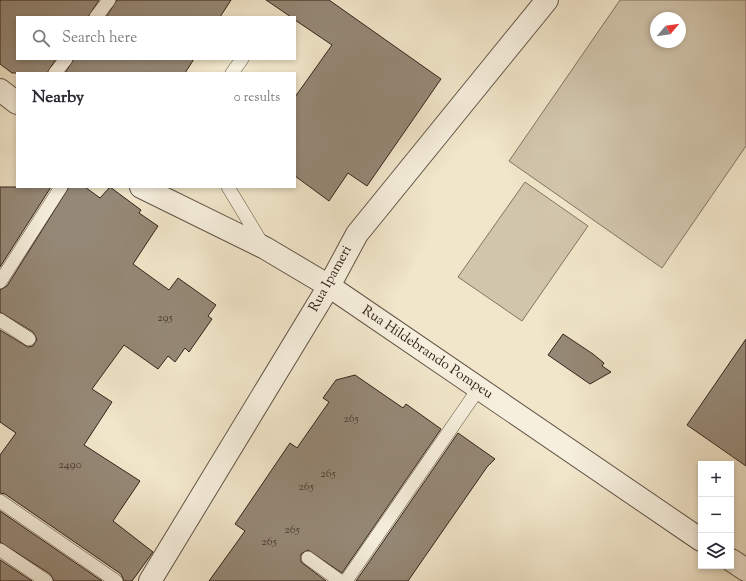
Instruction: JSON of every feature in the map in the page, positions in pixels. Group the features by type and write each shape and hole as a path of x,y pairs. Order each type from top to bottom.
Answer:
{"street":[{"name":"Rua Ipameri","path":"150,581 329,286 357,234 547,0"},
{"path":"0,90 16,102"},
{"name":"Rua Hildebrando Pompeu","path":"143,188 265,248 329,286 698,538"},
{"path":"734,562 746,570"}],"lane":[{"path":"97,16 109,0"},
{"path":"56,72 65,60"},
{"path":"233,72 241,60"},
{"path":"0,282 60,188"},
{"path":"229,188 265,248"},
{"path":"0,320 30,339"},
{"path":"346,581 479,388"},
{"path":"0,501 116,581"},
{"path":"0,550 46,581"},
{"path":"308,558 340,581"}],"shaded area":[{"path":"620,0 746,0 746,146 662,268 509,161"},
{"path":"525,182 588,226 522,321 458,277"}],"building":[{"path":"0,0 99,0 89,16 16,16 16,60 55,60 48,72 12,73 0,64"},
{"path":"117,0 231,0 221,16 107,16"},
{"path":"266,0 329,0 441,79 367,186 348,173 329,201 296,177 296,96 332,45 296,21 296,16 290,16"},
{"path":"73,60 193,60 186,72 66,72"},
{"path":"0,187 50,188 0,267"},
{"path":"68,188 86,188 100,198 109,188 111,188 141,210 139,213 158,226 133,264 169,290 178,278 216,305 208,316 212,319 189,352 185,348 175,362 168,356 158,369 124,345 92,389 112,402 84,445 140,481 113,521 153,552 132,581 124,581 121,574 5,494 0,493 0,455 16,433 0,422 0,330 28,347 33,346 37,339 33,332 0,312 0,290 7,286"},
{"path":"563,334 593,354 604,363 602,366 611,372 590,384 548,355"},
{"path":"746,339 746,466 687,425"},
{"path":"355,375 403,408 406,404 441,429 342,573 308,550 301,554 301,562 326,581 209,581 245,531 235,524 290,443 297,448 329,402 323,398 336,380"},
{"path":"458,433 495,459 487,467 408,581 356,581"},
{"path":"0,511 102,581 54,581 50,574 0,542"},
{"path":"0,560 32,581 0,581"}]}
